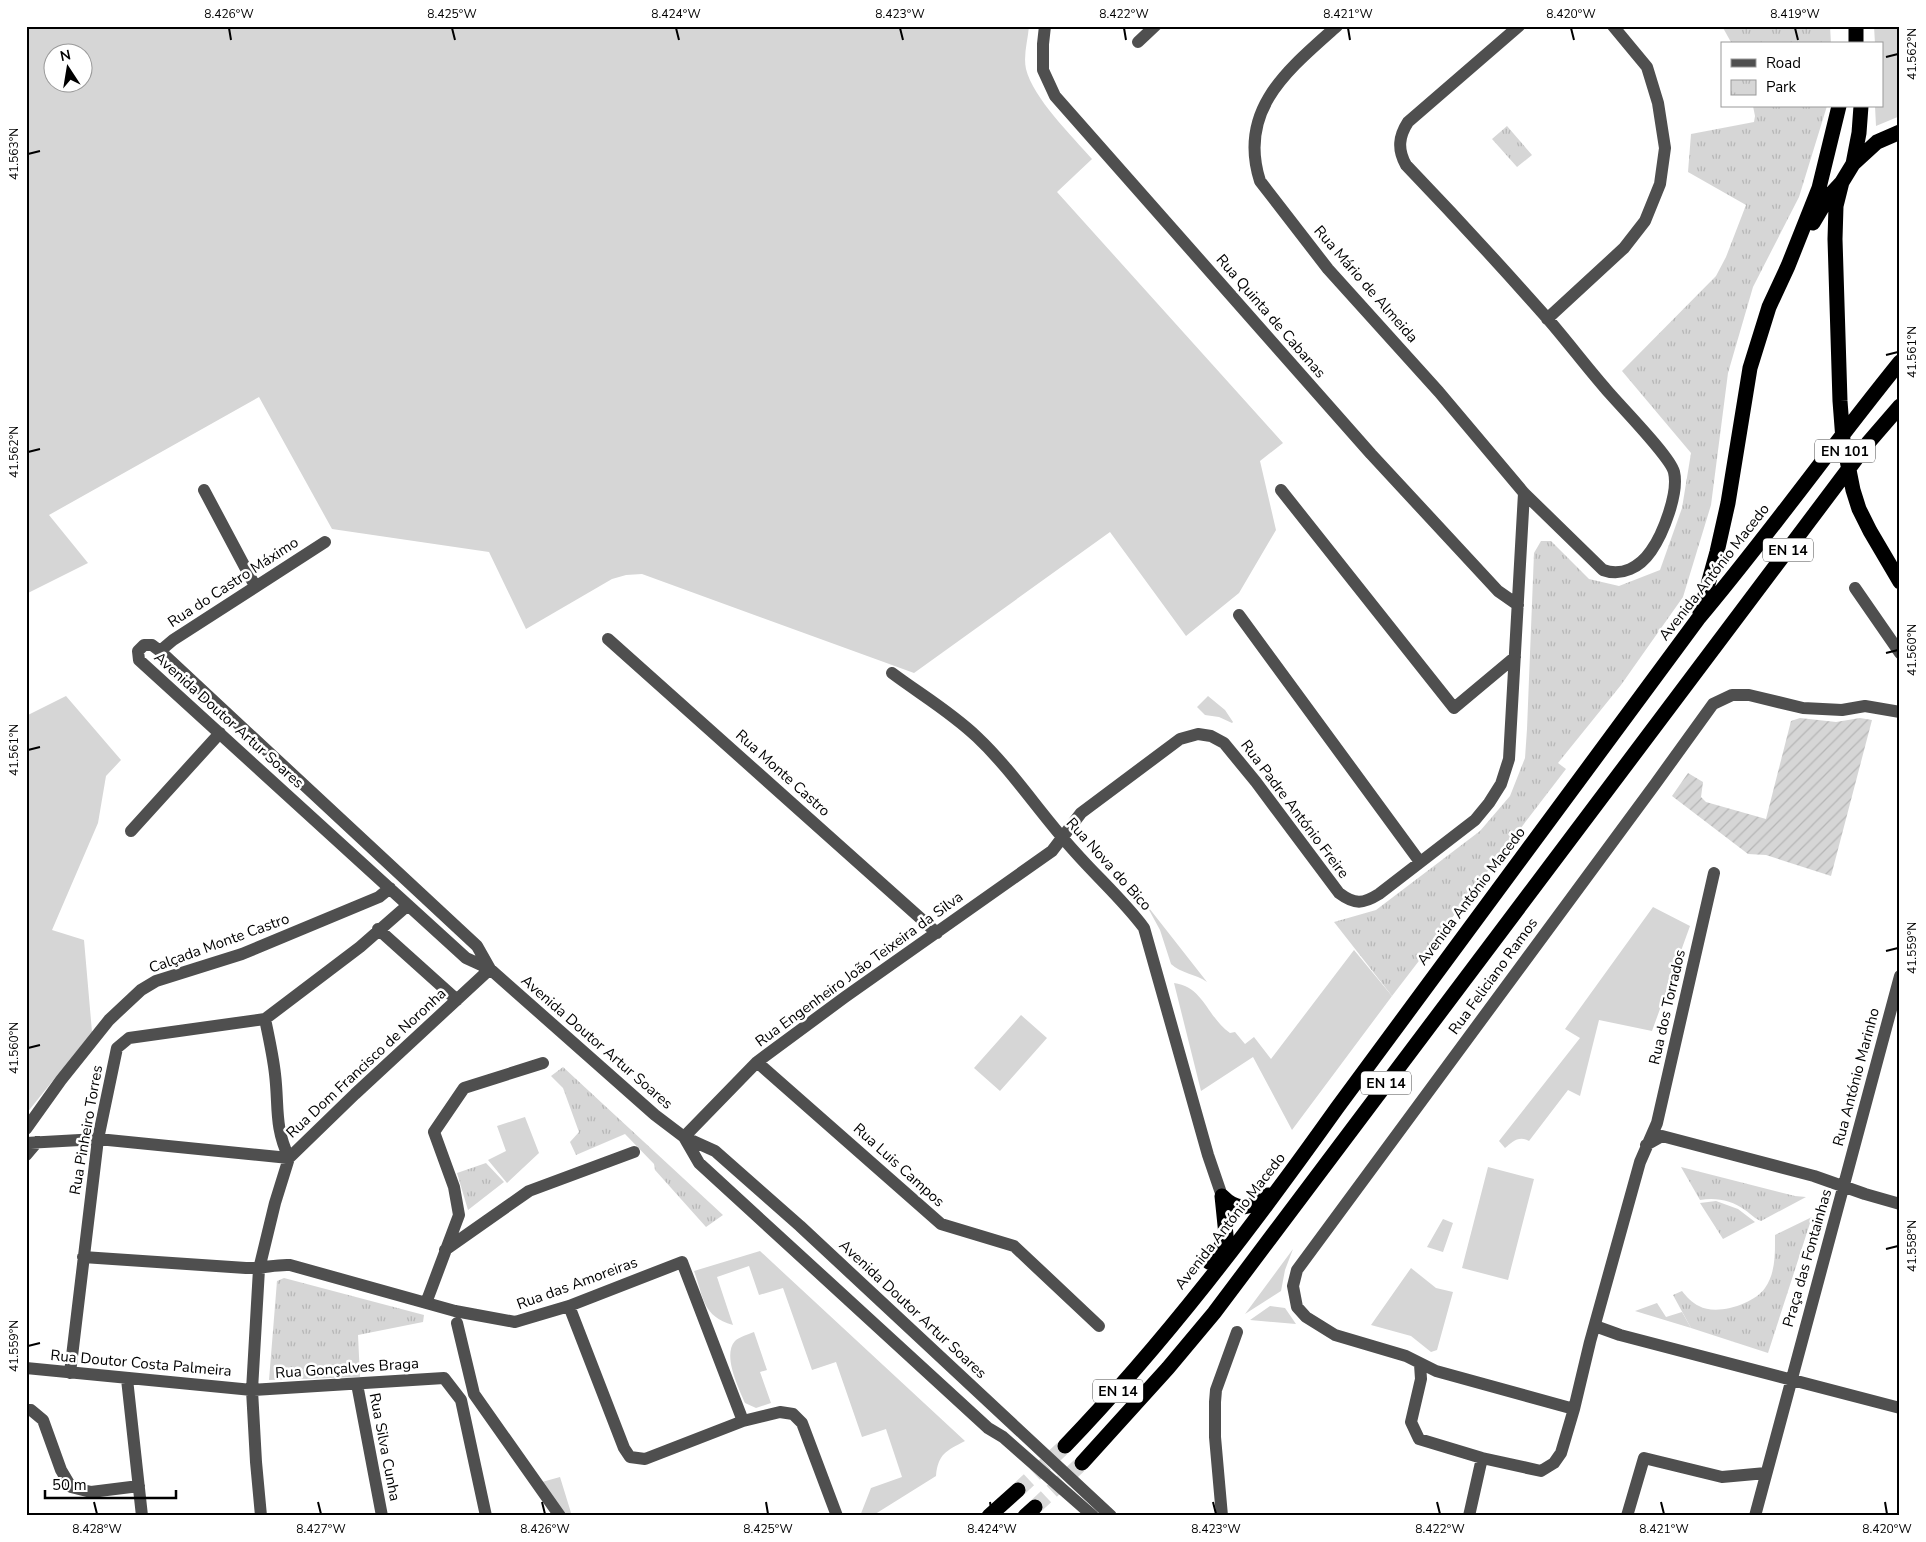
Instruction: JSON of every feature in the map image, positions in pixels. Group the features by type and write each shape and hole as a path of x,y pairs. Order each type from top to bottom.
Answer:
{"highway":[{"path":"1856,26 1856,42"},
{"path":"1698,619 1724,523 1750,368 1769,307 1788,266 1819,188 1839,108"},
{"name":"EN 101","path":"1861,108 1859,133 1853,164 1842,182 1836,206 1841,422 1847,465 1860,509 1900,582"},
{"path":"1853,164 1878,142 1900,132"},
{"path":"1788,266 1829,196 1842,182"},
{"name":"Avenida António Macedo","path":"1065,1446 1116,1393 1175,1322 1282,1184 1336,1108 1698,619 1747,561 1851,423 1900,362"},
{"name":"EN 14","path":"1082,1463 1168,1368 1214,1313 1868,443 1900,406"},
{"path":"1222,1196 1230,1203 1242,1208 1255,1204 1282,1184"},
{"path":"1175,1322 1188,1290 1220,1248 1226,1235 1222,1196"},
{"path":"989,1516 1018,1490"}],"street":[{"name":"Rua Quinta de Cabanas","path":"1045,26 1043,70 1055,96 1371,454 1498,591 1518,605"},
{"path":"1138,42 1155,26"},
{"name":"Rua Mário de Almeida","path":"1337,26 1289,70 1274,88 1260,114 1254,138 1256,167 1260,181 1328,269 1439,392 1524,493 1603,570 1610,573 1621,572 1641,563 1653,549 1671,505 1676,480 1670,462 1604,388 1547,319"},
{"path":"1519,26 1408,122 1400,137 1401,157 1406,165 1547,319 1624,248 1644,221 1660,184 1665,148 1658,102 1646,67 1613,26"},
{"path":"204,490 255,586"},
{"path":"1281,490 1454,708 1515,657"},
{"name":"Rua Padre António Freire","path":"1062,838 1081,813 1180,739 1198,734 1211,736 1224,743 1256,782 1339,893 1350,901 1368,902 1475,820 1501,784 1509,759 1524,493"},
{"name":"Rua do Castro Máximo","path":"160,651 173,640 325,542"},
{"path":"1855,588 1900,654"},
{"path":"1239,615 1420,862"},
{"name":"Rua Monte Castro","path":"608,639 936,932"},
{"name":"Avenida Doutor Artur Soares","path":"490,969 477,946 160,651 152,645 144,645 138,651 139,660 466,958 490,969 655,1115 684,1137 715,1151 807,1232 1014,1427 1110,1514"},
{"name":"Rua Nova do Bico","path":"892,673 957,719 978,738 1062,838 1144,928 1208,1155 1222,1196"},
{"name":"Rua Feliciano Ramos","path":"1420,1364 1406,1356 1335,1335 1306,1317 1297,1307 1293,1286 1297,1270 1713,704 1732,695 1749,695 1803,708 1842,710 1865,706 1900,712"},
{"path":"131,831 220,733"},
{"name":"Rua Engenheiro João Teixeira da Silva","path":"684,1137 757,1062 936,932 1052,851 1062,838"},
{"name":"Rua dos Torrados","path":"1646,1145 1657,1123 1714,873"},
{"name":"Calçada Monte Castro","path":"26,1129 61,1080 109,1020 141,990 156,981 242,954 379,897 390,888"},
{"path":"289,1158 281,1142 278,1127 275,1075 266,1020 360,947 378,929 408,905"},
{"path":"378,929 457,1000"},
{"name":"Rua Dom Francisco de Noronha","path":"261,1516 252,1390 259,1269 275,1204 289,1158 490,969"},
{"name":"Rua António Marinho","path":"1844,1186 1900,976"},
{"name":"Rua Pinheiro Torres","path":"70,1373 98,1138 118,1048 129,1038 266,1020"},
{"name":"Rua Luis Campos","path":"757,1062 941,1224 1014,1246 1099,1326"},
{"path":"426,1303 459,1215 454,1186 434,1132 464,1088 543,1063"},
{"name":"Praça das Fontainhas","path":"1646,1145 1662,1136 1844,1186 1790,1380 1755,1516"},
{"name":"Avenida Doutor Artur Soares","path":"684,1137 700,1163 988,1428 1003,1438 1093,1516"},
{"path":"26,1155 32,1143 98,1138 289,1158"},
{"path":"1574,1409 1436,1371 1420,1364 1421,1379 1411,1422 1419,1439 1482,1458 1541,1471 1554,1463 1561,1453 1574,1409 1595,1326 1646,1145"},
{"path":"445,1250 529,1191 634,1152"},
{"path":"1844,1186 1900,1204"},
{"name":"Rua das Amoreiras","path":"83,1257 259,1269 275,1264 290,1265 426,1303 515,1322 569,1306 682,1262 743,1421"},
{"path":"569,1306 624,1448 630,1457 645,1459 743,1421 780,1412 793,1414 802,1423 837,1516"},
{"path":"457,1323 474,1394 560,1516"},
{"path":"1595,1326 1620,1335 1900,1408"},
{"path":"1222,1516 1215,1438 1215,1402 1216,1390 1237,1332"},
{"name":"Rua Doutor Costa Palmeira","path":"26,1368 252,1390"},
{"name":"Rua Gonçalves Braga","path":"252,1390 444,1378 461,1400 486,1516"},
{"path":"127,1379 142,1516"},
{"name":"Rua Silva Cunha","path":"357,1384 382,1516"},
{"path":"26,1410 31,1410 43,1420 61,1470 71,1487 91,1492 139,1486"},
{"path":"1469,1516 1482,1458"},
{"path":"1628,1516 1644,1458 1722,1477 1766,1473"}],"green space":[{"path":"26,26 1029,26 1025,58 1030,80 1036,92 1054,116 1092,159 1057,192 1283,443 1260,461 1276,530 1239,593 1186,636 1110,532 914,673 642,574 626,575 612,579 526,629 489,552 332,529 259,397 49,515 88,563 26,594"},
{"path":"1722,26 1830,26 1831,42 1731,42"},
{"path":"1874,26 1900,26 1900,116 1876,126 1875,108 1884,108 1884,42 1875,42"},
{"path":"1753,108 1826,108 1799,197 1753,287 1728,373 1711,505 1683,597 1621,685 1558,763 1566,769 1392,996 1334,922 1376,910 1480,831 1510,796 1525,758 1534,553 1541,541 1551,541 1589,579 1619,586 1660,570 1682,508 1691,453 1622,371 1716,276 1726,257 1746,205 1688,172 1691,134 1754,122"},
{"path":"1507,126 1532,155 1517,167 1492,139"},
{"path":"66,696 121,760 106,776 98,823 52,930 84,940 92,1032 26,1114 26,716"},
{"path":"1208,696 1225,710 1232,723 1219,717 1205,715 1197,707"},
{"path":"1800,718 1836,722 1860,718 1872,720 1831,876 1766,855 1748,854 1672,796 1688,773 1703,782 1701,797 1706,802 1766,819 1791,721"},
{"path":"1653,907 1690,926 1652,1031 1599,1020 1580,1096 1568,1090 1529,1141 1519,1139 1505,1148 1499,1141 1580,1038 1565,1029"},
{"path":"1148,908 1207,982 1171,964 1160,930"},
{"path":"1354,950 1392,996 1292,1130 1253,1057 1201,1091 1174,983 1192,990 1199,996 1222,1026 1230,1033 1235,1032 1245,1044 1254,1037 1271,1059"},
{"path":"1021,1015 1047,1038 1000,1091 974,1068"},
{"path":"563,1067 723,1215 706,1227 655,1170 654,1164 625,1134 576,1155 570,1142 579,1132 563,1088 551,1076"},
{"path":"525,1117 539,1153 507,1183 488,1160 506,1151 497,1126"},
{"path":"486,1163 504,1182 468,1210 457,1173"},
{"path":"1488,1167 1534,1179 1508,1280 1462,1268"},
{"path":"1681,1167 1795,1196 1806,1197 1761,1221 1729,1202 1717,1199 1700,1200"},
{"path":"1716,1201 1738,1209 1755,1222 1723,1239 1700,1203"},
{"path":"1812,1217 1768,1353 1691,1328 1673,1295 1682,1291 1696,1305 1715,1310 1735,1307 1753,1299 1760,1294 1769,1282 1774,1262 1775,1235"},
{"path":"1443,1219 1453,1223 1443,1252 1427,1247"},
{"path":"1293,1249 1285,1270 1281,1291 1245,1314"},
{"path":"760,1251 965,1441 944,1454 939,1463 936,1476 872,1516 860,1516 871,1488 902,1477 886,1429 862,1437 836,1362 812,1370 783,1288 759,1295 749,1266 717,1277 733,1325 715,1317 703,1298 694,1271"},
{"path":"1411,1268 1436,1288 1453,1292 1437,1350 1431,1352 1411,1336 1371,1325"},
{"path":"284,1278 424,1315 423,1322 358,1335 360,1377 269,1380 277,1281"},
{"path":"1657,1303 1666,1317 1682,1312 1691,1328 1635,1311"},
{"path":"1270,1306 1285,1308 1296,1324 1250,1320"},
{"path":"754,1332 767,1370 760,1372 771,1403 756,1408 745,1403 733,1372 730,1355 731,1347 735,1341"},
{"path":"560,1477 572,1516 566,1516 542,1482"}],"tunnel":[{"path":"1018,1490 1065,1446"},
{"path":"1035,1507 1082,1463"}]}
